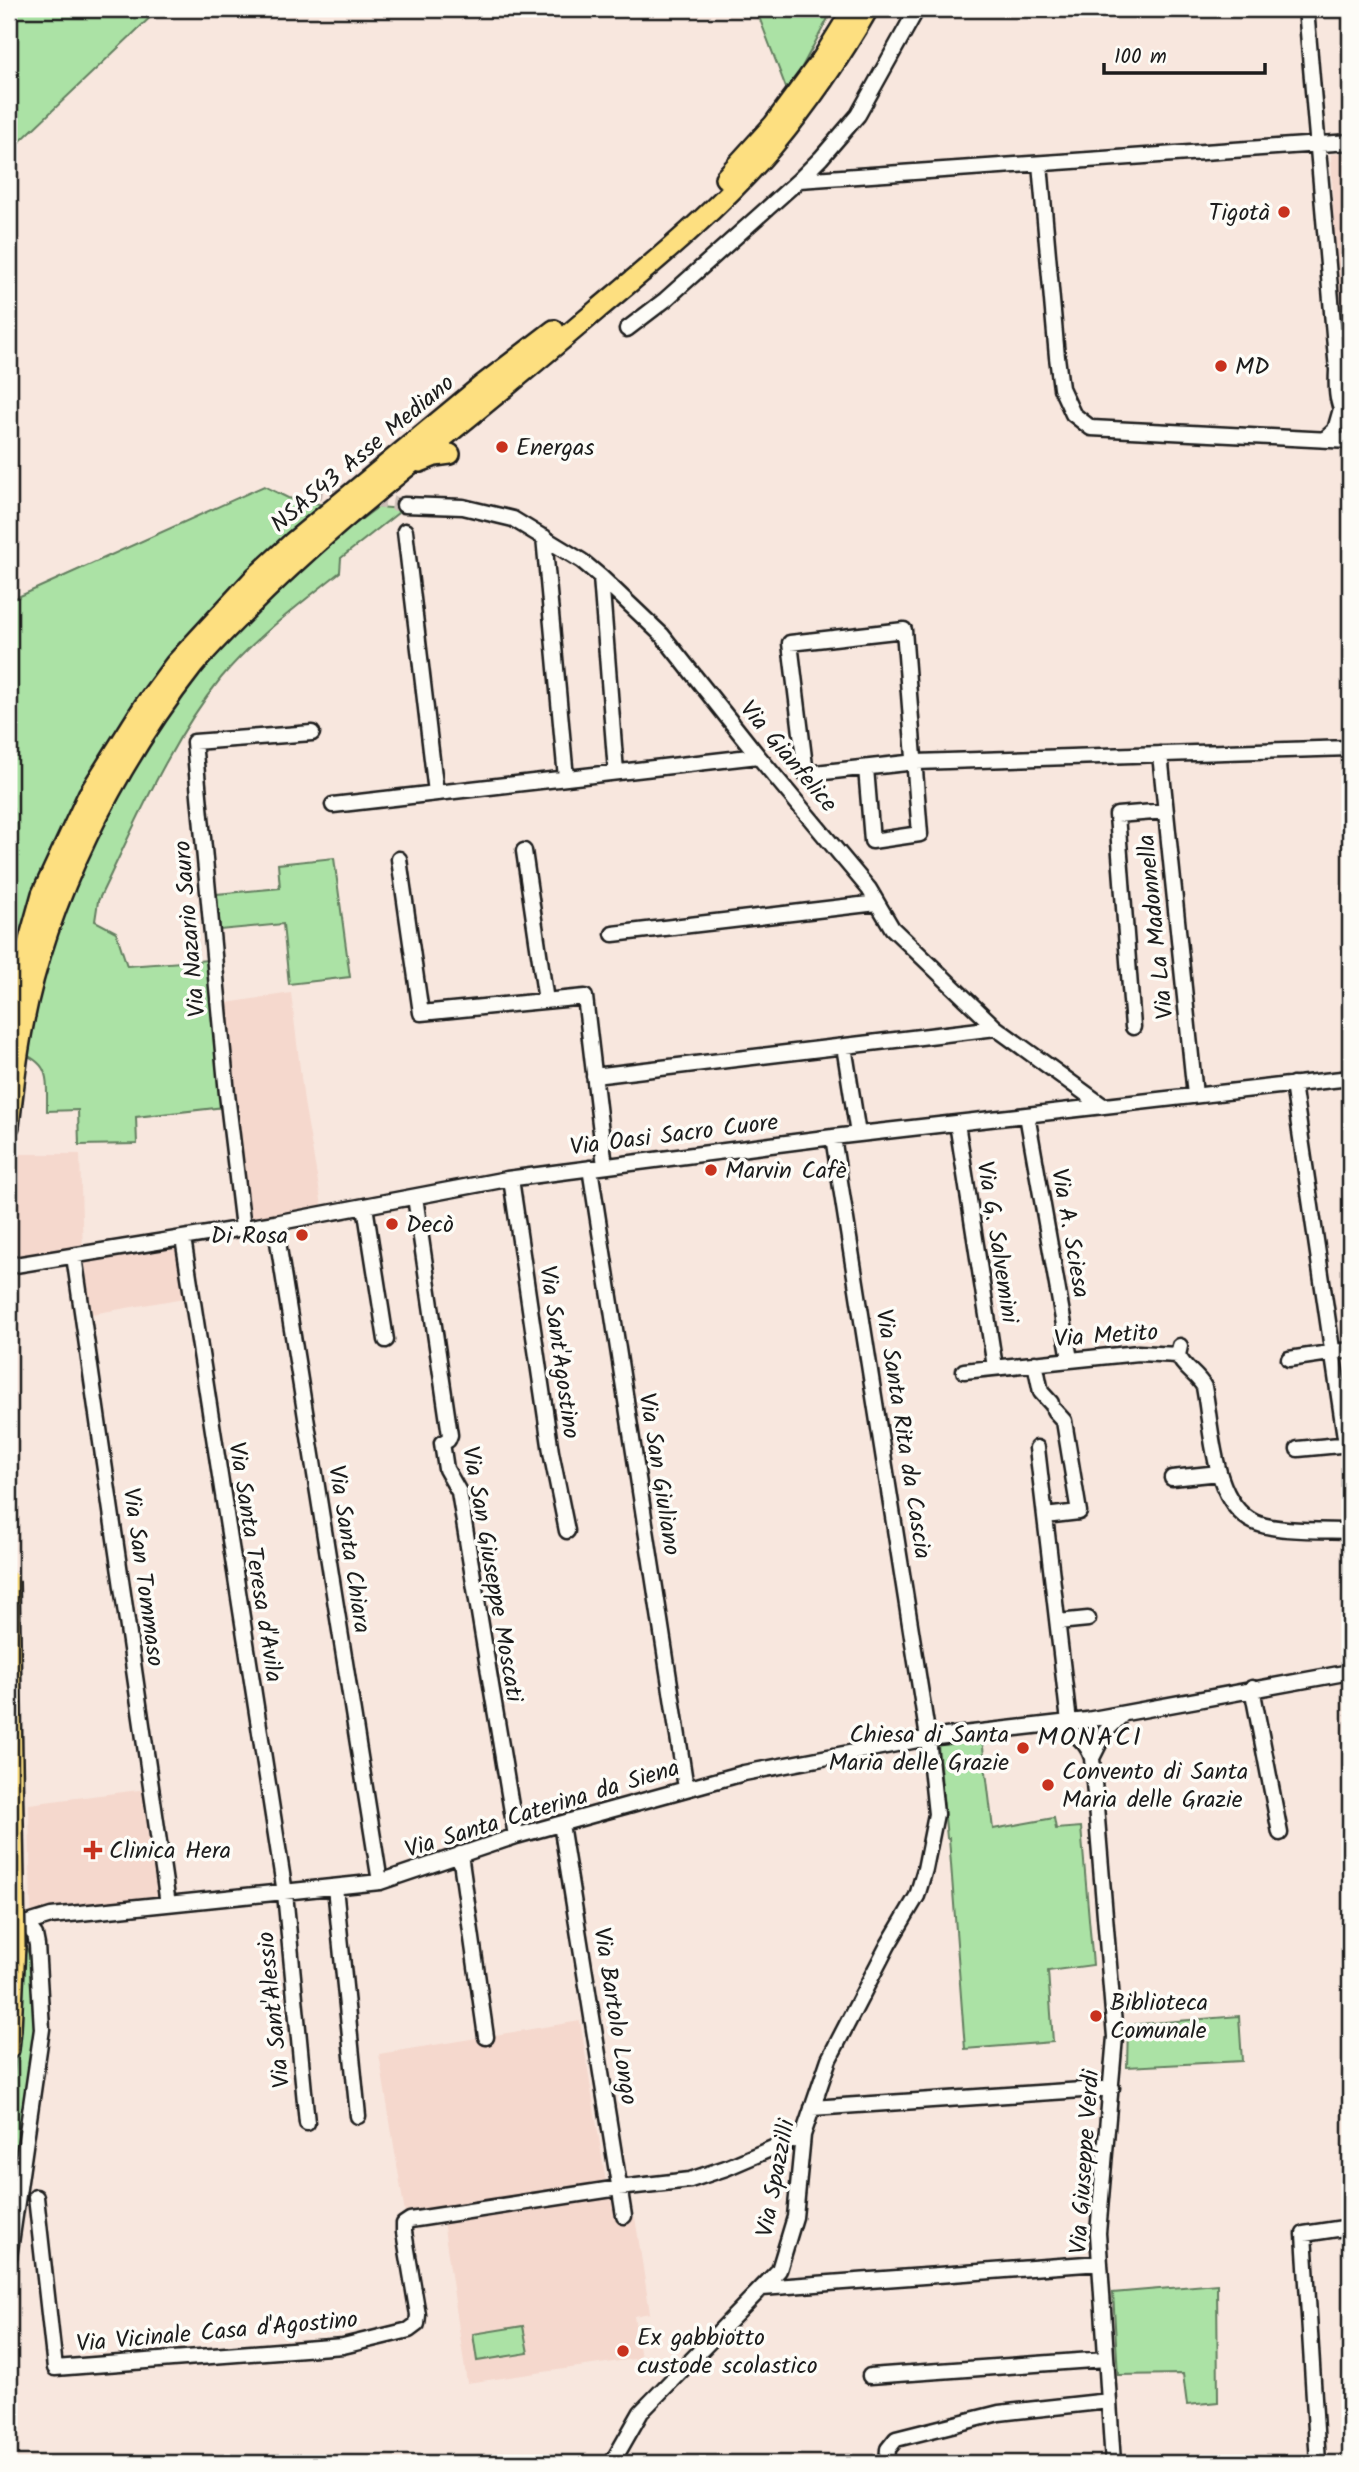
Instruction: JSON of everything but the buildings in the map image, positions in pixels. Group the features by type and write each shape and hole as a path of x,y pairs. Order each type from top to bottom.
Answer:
{"highway":[{"name":"NSA543 Asse Mediano","path":"9,1012 88,795 144,706 176,664 216,617 293,542 481,386 568,319 694,210 774,124 822,59 853,9"},
{"name":"NSA543 Asse Mediano","path":"51,898 131,755 195,664 303,554 681,238 771,149 820,87 868,9"},
{"path":"527,384 574,330"},
{"path":"406,467 435,456 450,454"},
{"path":"9,1126 23,1023 41,953 51,898"},
{"path":"9,1581 15,1945 10,2039"}],"street":[{"path":"627,329 665,300 799,180 858,114 917,9"},
{"path":"1306,9 1319,145 1336,387 1350,422"},
{"path":"799,180 1350,142"},
{"path":"1040,164 1061,388 1073,414 1091,428 1350,441"},
{"path":"1336,370 1350,392"},
{"path":"1325,439 1335,430 1345,406"},
{"name":"Via Gianfelice","path":"404,505 463,507 513,519 582,561 601,577 662,635 869,889 892,928 996,1028 1103,1106"},
{"path":"405,531 436,793"},
{"path":"544,537 566,778"},
{"path":"601,577 616,772"},
{"path":"866,768 873,841 920,834 916,762 904,630 790,643 806,775 916,762 1350,748"},
{"name":"Via Nazario Sauro","path":"243,1228 227,1094 194,742 312,733"},
{"name":"Via La Madonnella","path":"1160,754 1195,1095"},
{"path":"333,805 758,756"},
{"path":"1132,1027 1117,815 1166,811"},
{"path":"399,859 421,1013 546,1001 524,851"},
{"path":"613,934 877,903"},
{"name":"Via San Giuliano","path":"546,1001 585,997 594,1076 598,1167 686,1788"},
{"path":"594,1076 996,1028"},
{"path":"844,1046 858,1134"},
{"name":"Via Oasi Sacro Cuore","path":"9,1266 275,1223 511,1179 833,1137 1350,1078"},
{"path":"1293,1084 1348,1444 1298,1449"},
{"name":"Via A. Sciesa","path":"1027,1115 1070,1359"},
{"name":"Via G. Salvemini","path":"957,1123 995,1367"},
{"name":"Via Santa Rita da Cascia","path":"833,1137 928,1738"},
{"name":"Via Sant'Agostino","path":"511,1179 551,1452 567,1531"},
{"name":"Via San Giuseppe Moscati","path":"415,1197 450,1435 448,1440 442,1443 446,1469 459,1492 516,1836"},
{"path":"365,1206 386,1340"},
{"name":"Via Santa Chiara","path":"275,1223 380,1882"},
{"name":"Via Santa Teresa d'Avila","path":"183,1238 285,1893"},
{"name":"Via San Tommaso","path":"74,1256 168,1904"},
{"name":"Via Metito","path":"964,1371 1179,1350 1180,1361 1199,1377 1204,1387 1221,1484 1241,1513 1255,1523 1270,1526 1350,1531"},
{"path":"1289,1359 1350,1350"},
{"path":"1035,1363 1041,1392 1064,1421 1079,1512 1045,1516"},
{"path":"1037,1448 1069,1722"},
{"path":"1172,1478 1219,1473"},
{"path":"1058,1622 1088,1619"},
{"name":"Via Santa Caterina da Siena","path":"9,1929 51,1916 380,1882 516,1836 744,1773 928,1738 1087,1720 1350,1672"},
{"path":"1252,1688 1280,1833"},
{"path":"1052,1724 1068,1730 1091,1750 1112,1723 1126,1713"},
{"name":"Via Giuseppe Verdi","path":"1087,1720 1083,1729 1091,1750 1115,2037 1098,2233 1113,2463"},
{"name":"Via Spazzilli","path":"612,2463 641,2412 779,2270 795,2217 803,2135 829,2059 916,1896 925,1869 936,1814 928,1738"},
{"name":"Via Bartolo Longo","path":"561,1824 624,2216"},
{"path":"460,1854 486,2037"},
{"path":"335,1887 358,2116"},
{"name":"Via Sant'Alessio","path":"285,1893 307,2123"},
{"path":"9,2257 42,2029 37,1945 35,1935 26,1923"},
{"path":"813,2108 1112,2088"},
{"name":"Via Vicinale Casa d'Agostino","path":"36,2197 55,2368 343,2346 409,2330 417,2324 418,2315 404,2232 404,2224 410,2220 690,2180 726,2168 803,2135"},
{"path":"1318,2463 1304,2234 1350,2227"},
{"path":"762,2288 1100,2263"},
{"path":"870,2376 1106,2359"},
{"path":"887,2463 888,2449 896,2440 999,2413 1109,2401"}],"shaded area":[{"path":"1350,153 1350,304 1337,305 1331,154"},
{"path":"291,993 304,1102 323,1211 238,1225 213,1005"},
{"path":"19,1154 80,1154 83,1252 15,1263"},
{"path":"175,1243 184,1298 92,1314 84,1258"},
{"name":"Clinica Hera","path":"147,1789 161,1896 61,1906 31,1912 29,1804"},
{"path":"580,2021 608,2194 617,2194 621,2220 635,2217 650,2313 634,2316 641,2358 467,2383 443,2221 407,2226 379,2054"}],"green space":[{"path":"9,9 159,9 9,152"},
{"path":"756,9 833,9 788,93"},
{"path":"264,486 288,498 325,505 250,573 158,729 196,678 233,636 340,535 378,507 403,509 341,558 340,572 263,635 221,678 202,703 169,758 98,901 95,921 116,932 127,966 209,960 224,1107 136,1117 137,1144 79,1145 78,1110 47,1111 47,1086 43,1070 32,1058 9,1047 9,857 13,808 9,828 9,601"},
{"path":"334,858 350,977 289,984 283,924 220,930 217,894 280,888 278,864"},
{"path":"982,1739 993,1829 1054,1818 1056,1829 1081,1827 1093,1965 1048,1971 1053,2042 965,2049 949,1838 938,1745"},
{"path":"23,1943 33,1972 36,2032 9,2228 9,2123 21,2007"},
{"path":"1239,2016 1242,2061 1127,2067 1128,2025"},
{"path":"1217,2284 1218,2402 1187,2405 1183,2374 1118,2375 1113,2293"},
{"path":"523,2326 528,2353 477,2361 473,2334"}],"tunnel":[{"path":"309,491 404,505"}],"place":[{"name":"Tigotà","path":"1284,212"},
{"name":"MD","path":"1221,366"},
{"name":"Energas","path":"502,447"},
{"name":"Marvin Cafè","path":"711,1170"},
{"name":"Decò","path":"392,1224"},
{"name":"Di Rosa","path":"302,1235"},
{"name":"Chiesa di Santa Maria delle Grazie","path":"1023,1748"},
{"name":"Convento di Santa Maria delle Grazie","path":"1048,1785"},
{"name":"Clinica Hera","path":"93,1850"},
{"name":"Biblioteca Comunale","path":"1096,2016"},
{"name":"Ex gabbiotto custode scolastico","path":"623,2351"}],"district":[{"name":"MONACI","path":"1090,1736"}]}
